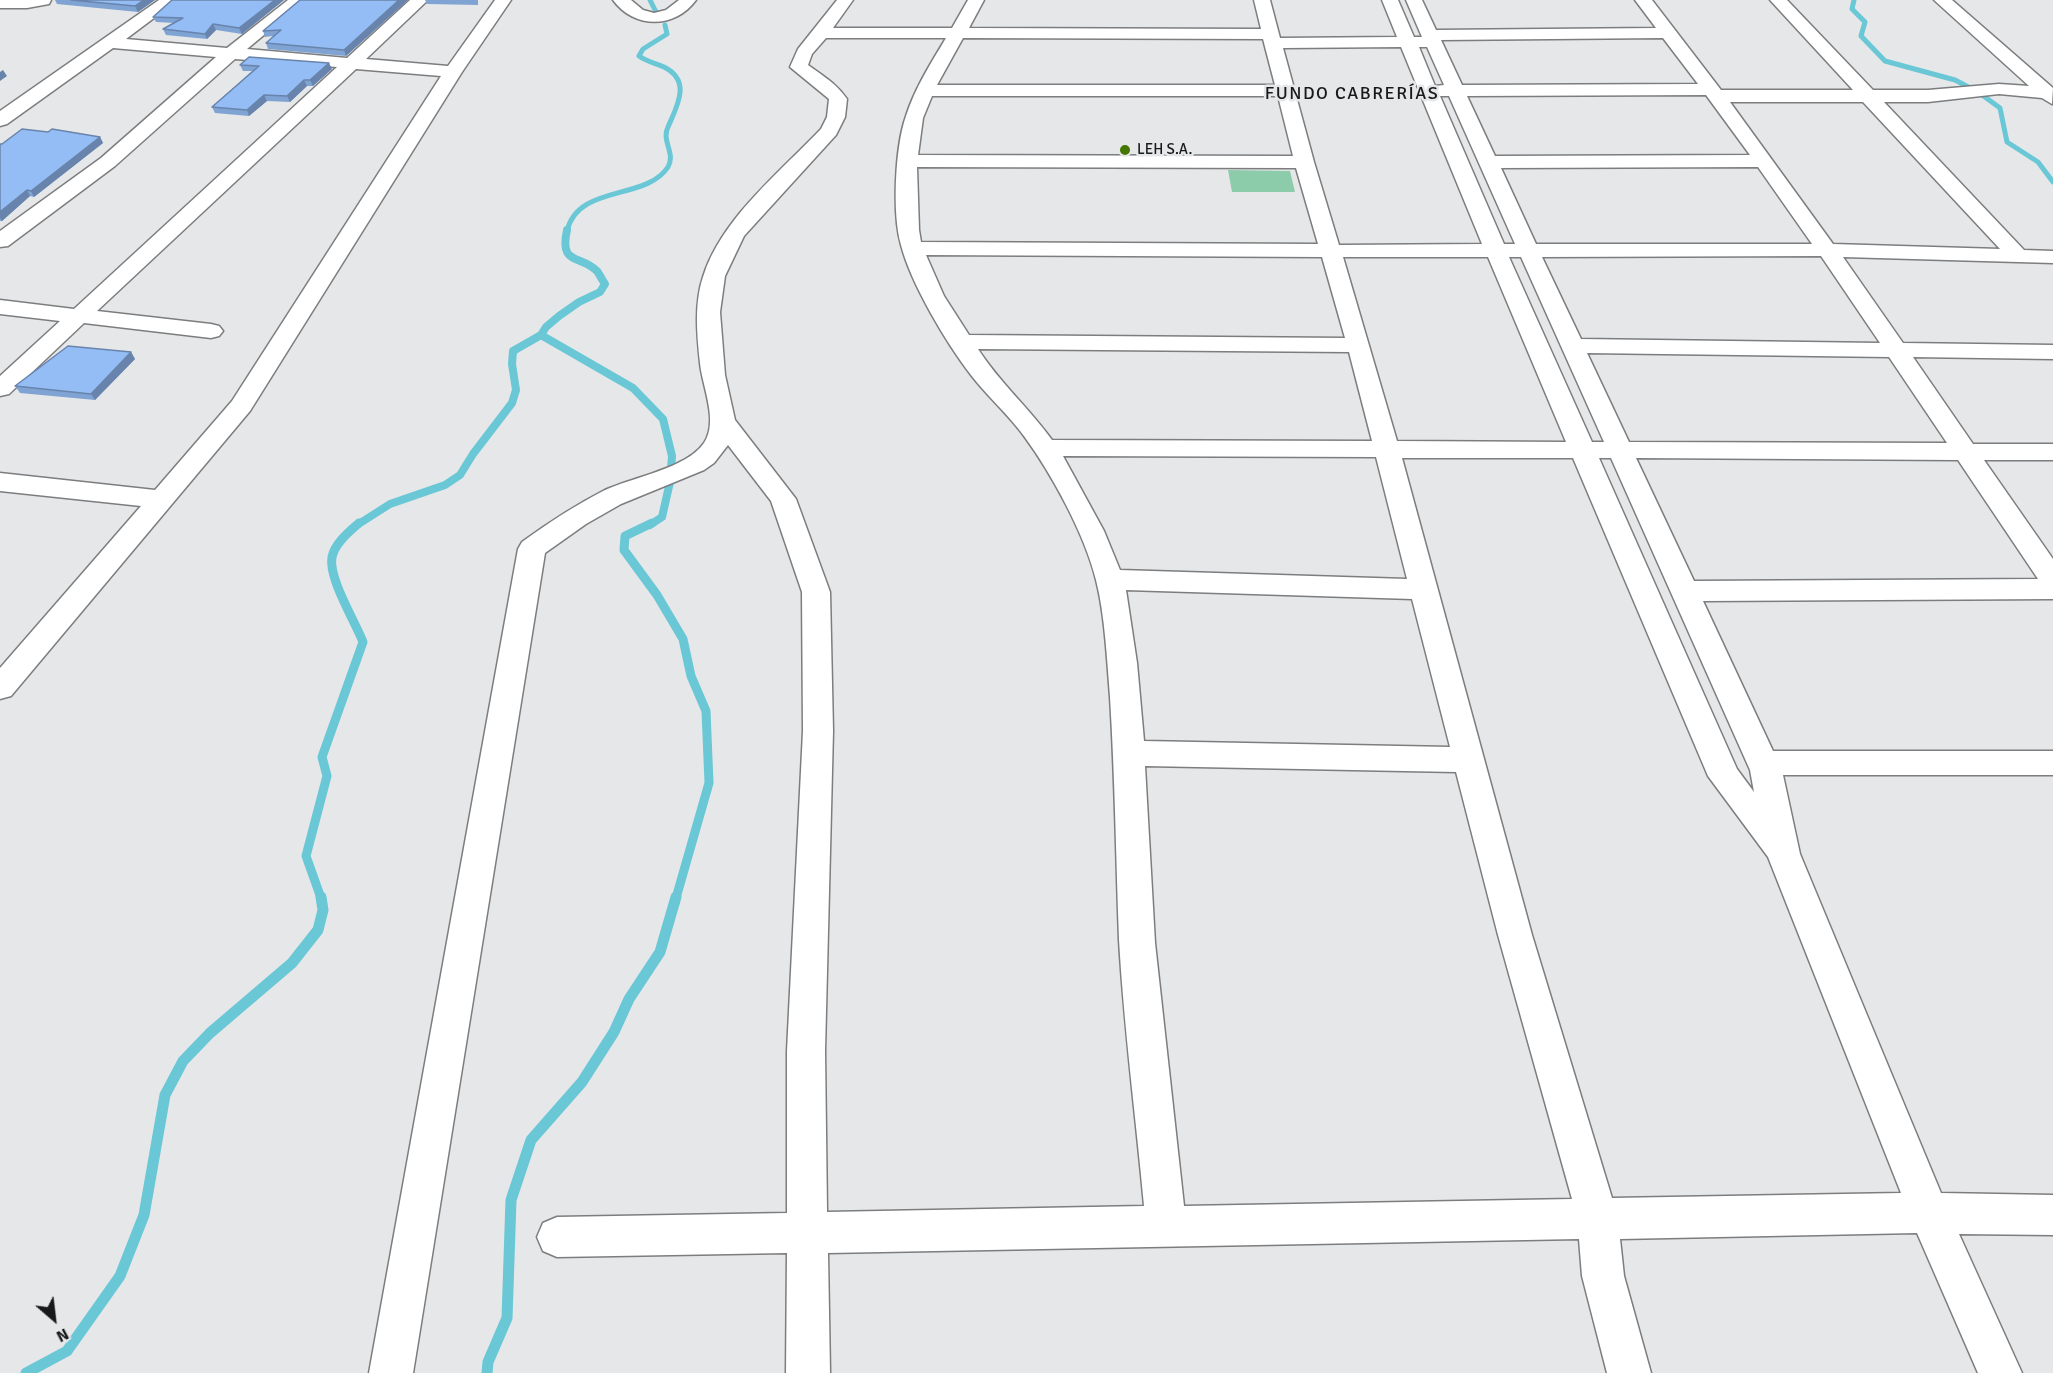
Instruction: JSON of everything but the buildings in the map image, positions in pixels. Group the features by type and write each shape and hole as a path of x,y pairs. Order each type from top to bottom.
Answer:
{"street":[{"path":"0,3 27,3 43,0"},
{"path":"0,120 170,0"},
{"path":"0,242 108,162 231,53 298,0"},
{"path":"0,389 420,0"},
{"path":"0,688 241,406 453,72 503,0"},
{"path":"621,0 640,16 660,19 671,15 688,0"},
{"path":"808,1373 806,1051 818,730 816,592 783,499 724,423 713,377 710,294 714,277 733,233 828,131 836,117 838,99 832,91 799,67 804,53 845,0"},
{"path":"976,0 925,90 909,136 908,230 912,248 933,296 980,371 1045,448 1091,531 1110,580 1122,663 1129,753 1137,943 1166,1226"},
{"path":"1262,0 1304,162 1359,345 1387,448 1515,936 1598,1220 1603,1276 1629,1373"},
{"path":"1390,0 1424,40 1455,91 1574,346 1619,450 1686,591 1763,763 1783,854 1929,1214 2000,1373"},
{"path":"1414,0 1424,40 1429,92 1496,251 1724,776 1783,854"},
{"path":"1643,0 1714,92 1827,250 2053,579"},
{"path":"1778,0 2019,257"},
{"path":"1942,0 2051,96"},
{"path":"821,33 1424,40 1669,33"},
{"path":"110,43 453,72"},
{"path":"1429,92 1714,92 1928,96 1999,89 2051,96"},
{"path":"925,90 1285,91"},
{"path":"907,161 1304,162"},
{"path":"1487,162 1763,161"},
{"path":"912,248 1331,251 1827,250 2053,257"},
{"path":"0,307 211,331"},
{"path":"960,342 1359,345"},
{"path":"1574,346 2053,352"},
{"path":"391,1373 532,549 564,525 625,491 671,475 703,458 713,449 724,423"},
{"path":"1045,448 2053,452"},
{"path":"0,482 161,499"},
{"path":"1110,580 1424,589"},
{"path":"1686,591 2053,589"},
{"path":"1129,753 1468,760"},
{"path":"1763,763 2053,763"},
{"path":"557,1237 1929,1214 2053,1215"}],"green space":[{"path":"1228,170 1290,171 1295,192 1232,192"}],"waterway":[{"path":"650,0 657,14"},
{"path":"1854,0 1852,9 1865,22 1861,36 1885,61 1955,80 1978,92 2000,108 2007,142 2038,162 2053,182"},
{"path":"567,231 574,216 584,206 598,199 644,185 658,178 668,167 670,157 666,132 680,94 678,79 664,67 639,56 643,49 667,34 665,25"},
{"path":"541,335 546,327 559,316 579,302 600,292 605,284 591,266 568,254 565,241 567,230"},
{"path":"357,525 390,504 445,485 460,475 512,403 516,390 512,364 513,351 541,335"},
{"path":"541,335 633,388 663,419 672,456 670,482 662,517 650,525"},
{"path":"321,898 306,856 327,776 322,757 363,642 338,588 332,557 339,542 359,523"},
{"path":"652,523 625,536 624,550 657,595 683,639 691,676 706,711 709,783 676,898"},
{"path":"26,1373 67,1351 120,1276 144,1215 165,1095 183,1061 210,1033 292,963 318,930 323,910 321,897"},
{"path":"487,1373 488,1362 507,1318 511,1200 531,1140 582,1082 614,1032 629,999 660,952 676,897"}],"place":[{"name":"LEH S.A.","path":"1125,150"}],"district":[{"name":"FUNDO CABRERÍAS","path":"1352,94"}]}
